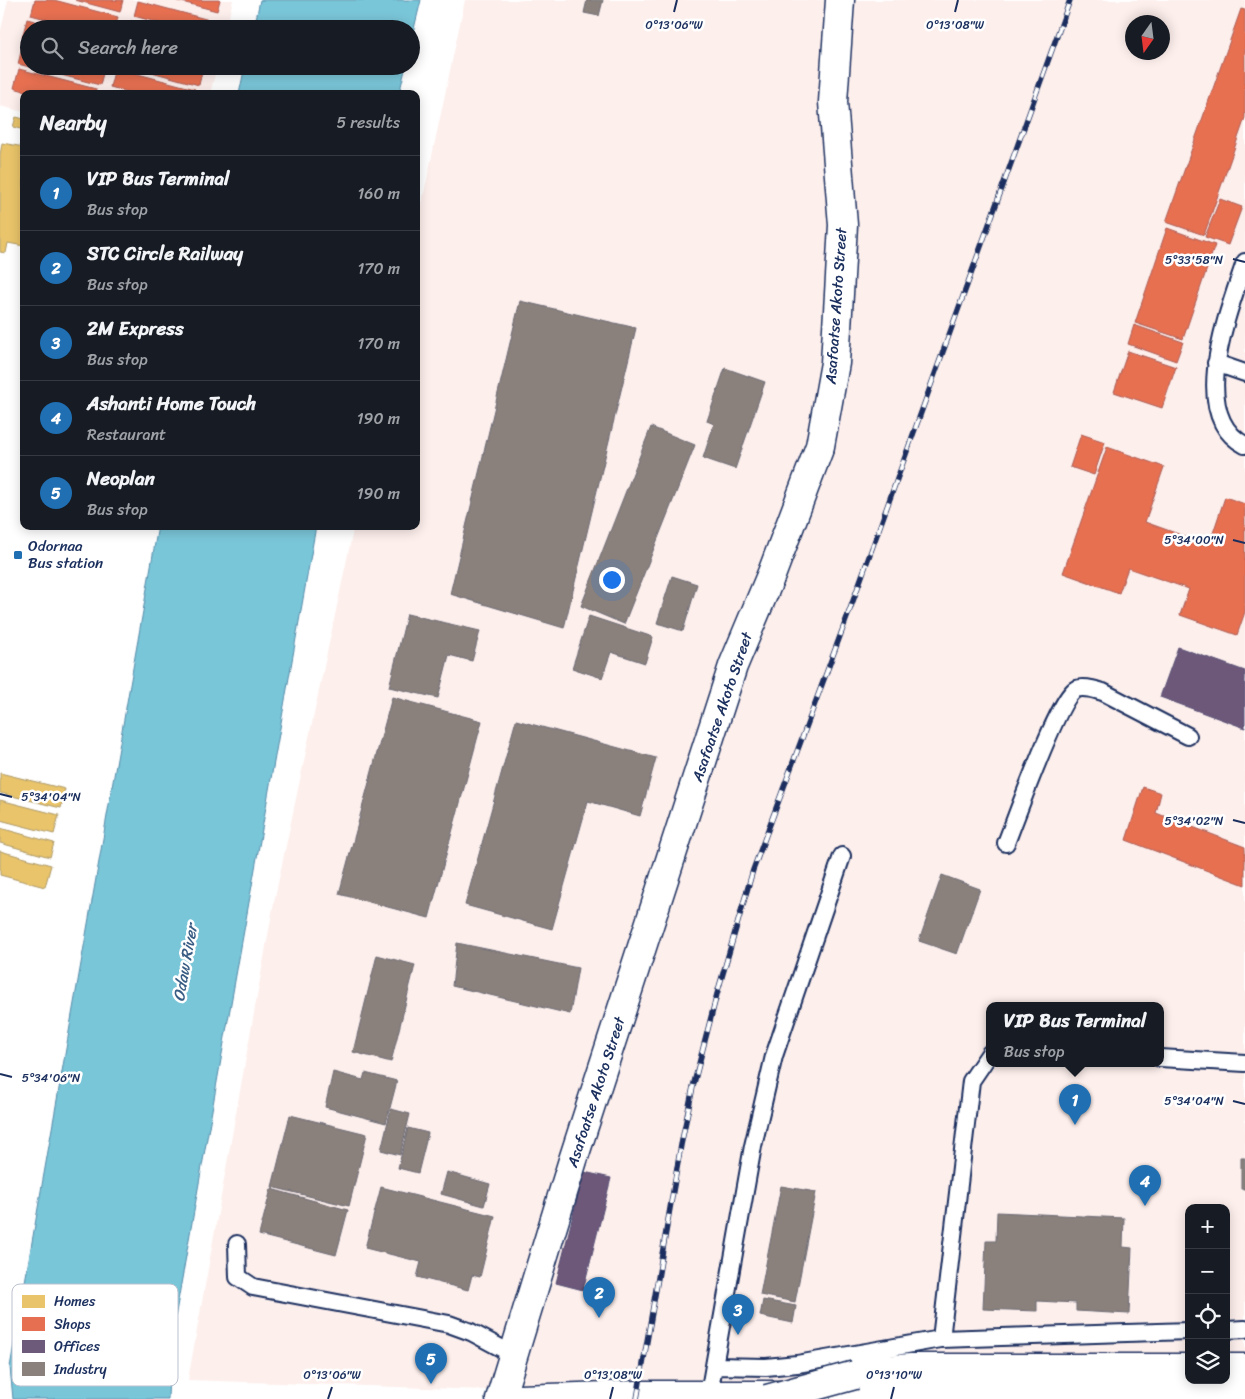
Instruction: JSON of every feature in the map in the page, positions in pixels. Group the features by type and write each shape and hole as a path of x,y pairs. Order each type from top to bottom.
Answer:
{"street":[{"name":"Asafoatse Akoto Street","path":"500,1399 574,1160 733,666 772,573 820,446 835,363 843,225 833,102 840,0"},
{"path":"767,1399 870,1371 911,1368 1185,1368"},
{"path":"1230,1368 1245,1368"},
{"path":"519,1399 710,1394 833,1395 1245,1389"}],"lane":[{"path":"1245,262 1225,324 1216,363 1217,407 1220,418 1231,436 1245,445"},
{"path":"1216,363 1245,373"},
{"path":"1006,842 1056,717 1070,693 1078,688 1090,688 1103,692 1188,736"},
{"path":"710,1394 753,1146 774,1056 842,856"},
{"path":"1164,1058 1245,1063"},
{"path":"941,1339 971,1081 986,1059"},
{"path":"238,1244 238,1277 253,1287 449,1324 471,1332 514,1355"},
{"path":"1230,1330 1245,1329"},
{"path":"714,1366 797,1364 941,1339 1185,1331"}],"shaded area":[{"path":"8,0 233,0 228,20 20,20 20,75 215,75 211,90 20,90 20,111 0,106 0,34"},
{"path":"465,0 1245,0 1245,1399 752,1399 188,1380 274,902 353,530 420,530 420,212"}],"water":[{"path":"260,0 421,0 416,20 256,20"},
{"path":"243,75 404,75 400,90 240,90"},
{"name":"Odaw River","path":"157,530 315,530 178,1301 178,1284 25,1284"},
{"path":"12,1356 12,1386 168,1386 168,1399 13,1399 10,1367"}],"building: Homes":[{"path":"16,117 20,118 20,129 13,127"},
{"path":"2,143 20,146 20,245 8,243 6,253 0,252 0,155"},
{"path":"0,773 65,789 61,808 0,793"},
{"path":"0,800 59,815 54,834 0,820"},
{"path":"0,828 54,843 50,857 0,843"},
{"path":"0,851 51,865 45,887 0,875"}],"building: Shops":[{"path":"35,0 54,0 118,17 117,20 50,20 31,15"},
{"path":"75,0 123,0 120,12"},
{"path":"174,0 220,0 217,11"},
{"path":"138,1 209,20 148,20 134,16"},
{"path":"1241,9 1245,10 1245,118 1204,235 1166,222"},
{"path":"19,69 20,75 42,75 96,89 21,90 14,88"},
{"path":"61,75 103,75 100,85"},
{"path":"113,75 142,75 195,89 121,90 110,87"},
{"path":"163,75 201,75 199,85"},
{"path":"1220,199 1242,207 1228,245 1205,237"},
{"path":"1167,228 1215,245 1183,339 1135,323"},
{"path":"1134,325 1183,342 1176,361 1128,344"},
{"path":"1128,351 1176,367 1162,408 1114,392"},
{"path":"1081,434 1105,442 1094,475 1070,467"},
{"path":"1107,447 1164,467 1145,522 1209,545 1225,497 1245,504 1245,612 1237,635 1180,615 1189,589 1128,568 1119,593 1063,573"},
{"path":"1143,787 1161,793 1156,813 1245,847 1245,885 1126,840"}],"building: Offices":[{"path":"1178,647 1245,671 1245,728 1160,697"},
{"path":"584,1172 611,1178 583,1290 556,1283"}],"building: Industry":[{"path":"587,0 603,0 599,16 584,13"},
{"path":"520,301 636,328 564,628 450,594"},
{"path":"725,368 765,382 735,469 703,458 714,424 707,421"},
{"path":"651,427 695,445 624,624 581,606"},
{"path":"672,576 697,584 683,631 657,623"},
{"path":"407,614 480,631 472,661 449,655 438,698 389,687"},
{"path":"589,616 653,637 645,663 611,652 602,678 572,668"},
{"path":"392,697 482,721 429,918 339,894"},
{"path":"516,720 656,758 640,816 588,801 552,929 465,905"},
{"path":"942,875 980,889 957,954 919,941"},
{"path":"457,943 578,968 570,1014 452,986"},
{"path":"377,955 415,965 391,1062 353,1052"},
{"path":"333,1072 363,1080 365,1073 397,1081 386,1123 325,1107"},
{"path":"391,1109 410,1114 400,1155 381,1150"},
{"path":"290,1115 367,1134 349,1206 272,1187"},
{"path":"408,1128 428,1133 418,1173 398,1168"},
{"path":"1241,1158 1245,1158 1245,1189 1241,1189"},
{"path":"447,1172 490,1184 484,1206 441,1194"},
{"path":"781,1186 816,1192 795,1302 760,1295"},
{"path":"381,1187 495,1216 480,1277 472,1275 468,1290 417,1277 421,1262 365,1248"},
{"path":"271,1189 348,1210 336,1255 259,1235"},
{"path":"997,1212 1124,1218 1123,1247 1132,1248 1129,1314 1076,1311 1076,1303 1037,1301 1037,1311 983,1309 986,1241 996,1241"},
{"path":"763,1300 796,1306 793,1323 760,1316"}],"railway":[{"path":"637,1399 681,1145 693,1087 717,994 753,870 849,612 1070,0"}],"place":[{"name":"Odornaa Bus station","path":"18,555"},
{"name":"VIP Bus Terminal","path":"1075,1125"},
{"name":"Ashanti Home Touch","path":"1145,1206"},
{"name":"STC Circle Railway","path":"599,1318"},
{"name":"2M Express","path":"738,1335"},
{"name":"Neoplan","path":"431,1384"}]}
